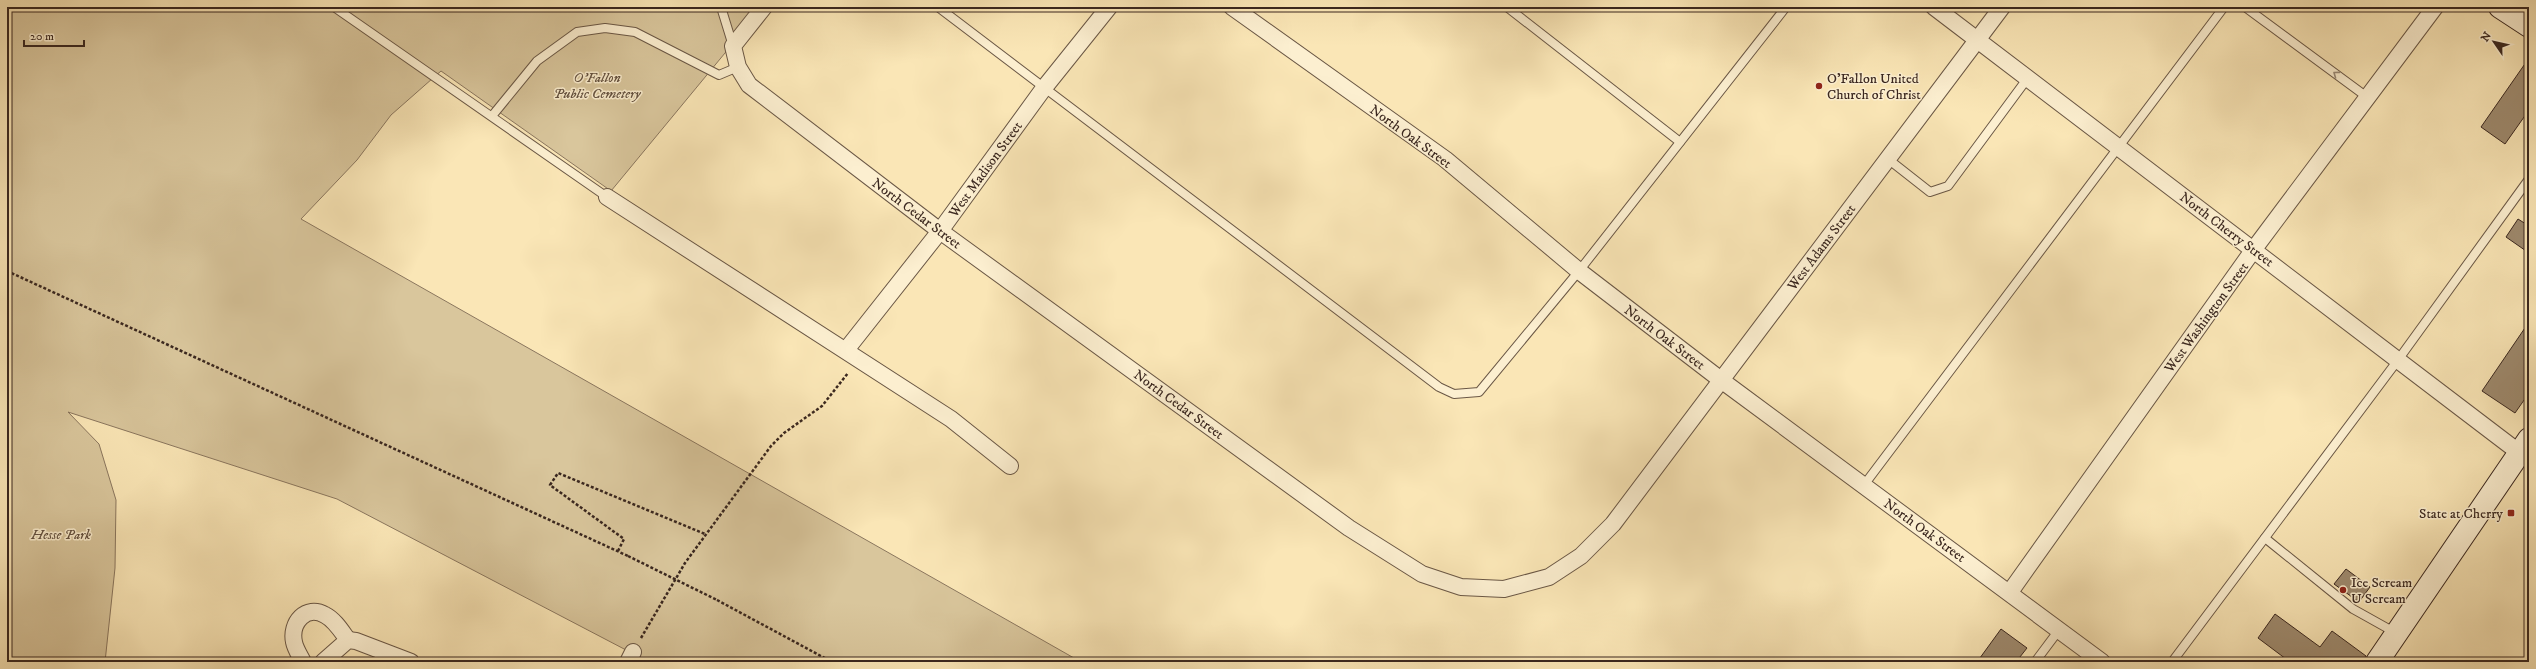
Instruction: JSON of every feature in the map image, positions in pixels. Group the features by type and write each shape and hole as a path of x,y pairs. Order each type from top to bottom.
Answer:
{"main road":[{"path":"2500,7 2529,26"},
{"path":"2377,662 2526,450"}],"street":[{"path":"733,46 764,7"},
{"name":"West Madison Street","path":"852,354 1044,88 1109,7"},
{"name":"North Oak Street","path":"1232,7 1445,159 1579,272 1721,380 2010,592 2102,662"},
{"name":"North Cherry Street","path":"1934,7 2398,360 2526,450"},
{"name":"West Adams Street","path":"1640,488 2002,7"},
{"name":"West Washington Street","path":"2010,592 2254,249 2434,7"},
{"name":"North Cedar Street","path":"733,46 738,67 749,85 940,231 1349,528 1422,574 1461,587 1504,589 1548,577 1581,556 1613,524 1640,488"},
{"path":"607,197 951,419 1010,466"},
{"path":"303,662 294,642 295,625 301,615 315,611 326,615 348,640 356,641 411,662"},
{"path":"324,660 348,640"}],"lane":[{"path":"334,7 402,56 492,116 607,197"},
{"path":"721,7 733,46"},
{"path":"938,7 1439,387 1454,394 1479,392 1579,272 1786,7"},
{"path":"1507,7 1680,142"},
{"path":"1864,485 2224,7"},
{"path":"2244,7 2367,97"},
{"path":"492,116 537,61 577,32 605,28 634,32 719,75 738,67"},
{"path":"1888,159 1930,192 1948,186 2027,79"},
{"path":"2172,662 2398,360 2529,179"},
{"path":"2265,538 2316,582 2353,609 2397,633"},
{"path":"2035,662 2059,630"}],"path":[{"path":"7,271 618,551 717,600 832,662"},
{"path":"630,657 685,563 705,534 771,446 784,432 822,406 852,354"},
{"path":"618,551 624,539 550,485 558,473 705,534"}],"green space":[{"path":"7,7 763,7 611,191 441,71 391,115 357,160 301,219 1081,662 649,662 337,499 68,412 99,444 116,500 115,568 105,662 7,662"}],"building":[{"path":"2529,58 2529,110 2505,144 2481,127"},
{"path":"2518,219 2529,226 2529,253 2506,237"},
{"path":"2529,322 2529,393 2515,413 2482,391"},
{"path":"2346,569 2370,587 2359,602 2334,584"},
{"path":"2275,614 2320,647 2332,631 2366,656 2365,662 2290,662 2258,638"},
{"path":"2001,629 2027,648 2016,662 1977,662"}],"place":[{"name":"O'Fallon United Church of Christ","path":"1819,86"},
{"name":"State at Cherry","path":"2511,513"},
{"name":"Ice Scream U Scream","path":"2343,590"}],"park label":[{"name":"O'Fallon Public Cemetery","path":"597,86"},
{"name":"Hesse Park","path":"61,534"}]}
